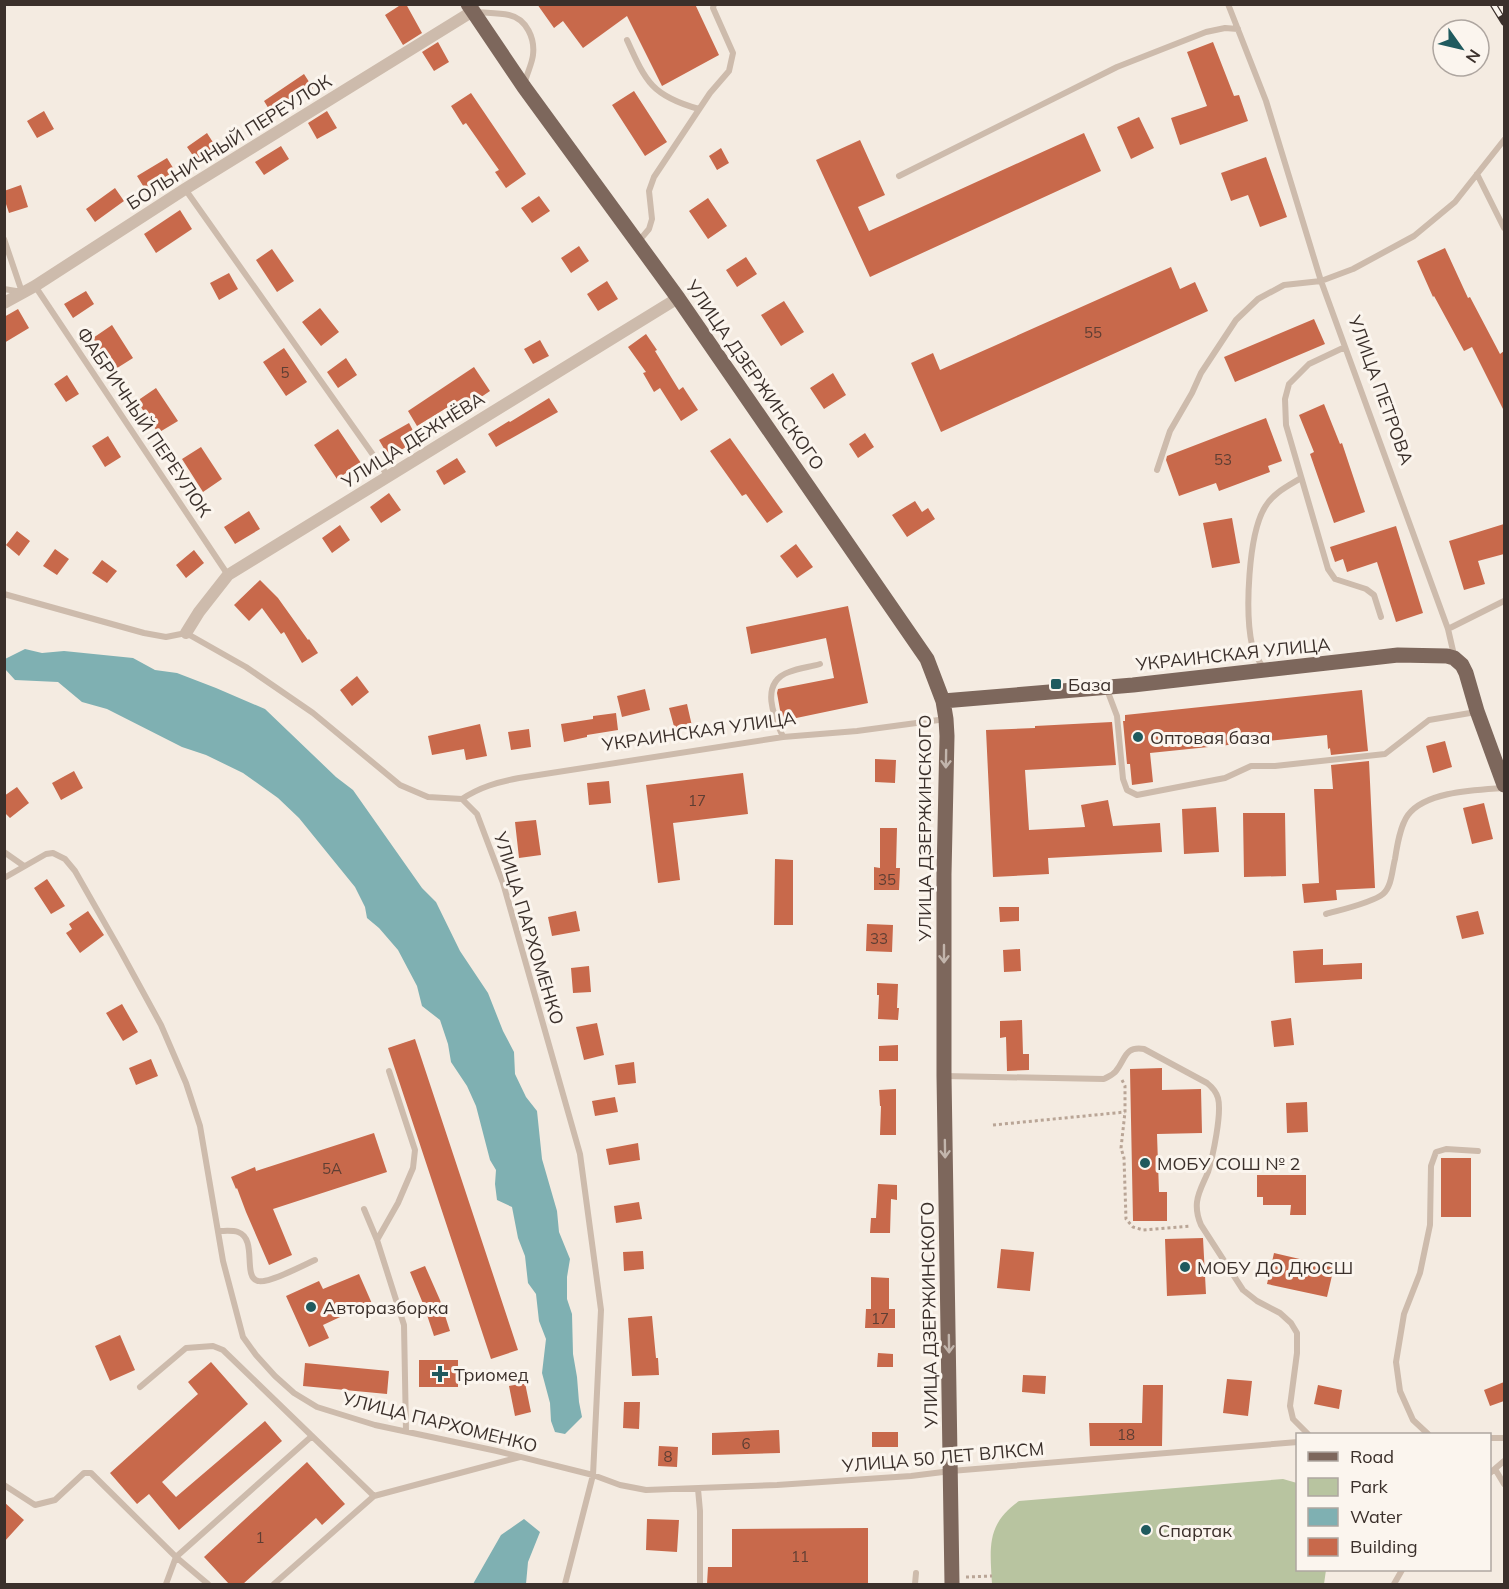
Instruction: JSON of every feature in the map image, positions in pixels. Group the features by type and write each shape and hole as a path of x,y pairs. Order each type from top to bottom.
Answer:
{"main road":[{"name":"УЛИЦА ДЗЕРЖИНСКОГО","path":"470,8 524,87 678,298 927,659 943,701 946,719 944,1076 952,1581"},
{"name":"УКРАИНСКАЯ УЛИЦА","path":"943,701 1132,685 1398,655 1454,658"},
{"name":"УЛИЦА ПЕТРОВА","path":"1454,658 1462,665 1466,674 1504,786"}],"street":[{"name":"БОЛЬНИЧНЫЙ ПЕРЕУЛОК","path":"4,303 35,286 470,8"},
{"name":"УЛИЦА ДЕЖНЁВА","path":"186,633 228,575 678,298"}],"lane":[{"path":"637,243 649,230 652,219 649,191 654,177 710,93 729,71 733,53 713,8 714,4"},
{"name":"УЛИЦА ПЕТРОВА","path":"1228,4 1266,101 1321,281 1448,629 1454,658"},
{"path":"470,8 511,15 523,23 530,32 534,42 533,58 524,87"},
{"path":"899,176 1117,67 1206,32 1225,28 1238,29"},
{"path":"627,40 642,72 654,89 680,104 699,109"},
{"path":"1157,470 1170,431 1201,373 1236,320 1258,299 1284,285 1321,281 1353,269 1414,236 1455,202 1504,140"},
{"path":"1477,174 1504,228"},
{"path":"185,189 388,477"},
{"path":"4,240 22,292 4,289"},
{"name":"ФАБРИЧНЫЙ ПЕРЕУЛОК","path":"35,286 228,575"},
{"path":"1345,347 1309,364 1289,384 1285,399 1286,425 1328,569 1335,579 1366,589 1374,595 1381,617"},
{"path":"1265,670 1252,647 1249,624 1249,580 1258,523 1266,506 1279,492 1301,478"},
{"path":"4,594 144,633 166,637 186,633 246,667 313,712 400,785 428,797 462,799"},
{"path":"1448,629 1504,601"},
{"path":"783,737 772,712 771,691 775,681 786,673 820,664"},
{"path":"1106,687 1117,716 1123,779 1127,790 1137,795 1225,778 1251,766 1275,766 1385,754 1429,720 1477,711"},
{"name":"УКРАИНСКАЯ УЛИЦА","path":"462,799 494,783 519,778 783,737 857,732 946,719"},
{"path":"1326,914 1382,895 1390,882 1400,834 1408,815 1426,800 1462,791 1504,786"},
{"name":"УЛИЦА ПАРХОМЕНКО","path":"462,799 477,814 503,883 580,1154 601,1310 593,1475 565,1584"},
{"path":"4,852 24,866"},
{"name":"УЛИЦА ПАРХОМЕНКО","path":"4,878 46,854 65,859 75,871 161,1025 186,1083 200,1126 226,1270 243,1337 256,1355 294,1393 317,1407 375,1425 520,1456 593,1475"},
{"path":"944,1076 1104,1078 1116,1071 1130,1050 1137,1048 1144,1049 1214,1089 1220,1111 1211,1161 1198,1195 1197,1214 1201,1225 1242,1290 1280,1313 1291,1323 1297,1334 1297,1353 1290,1406 1293,1419 1307,1433"},
{"path":"376,1240 398,1203 413,1168 415,1150 389,1071"},
{"path":"1427,1433 1413,1420 1400,1391 1396,1362 1404,1314 1420,1273 1430,1225 1431,1166 1436,1152 1446,1149 1479,1151"},
{"path":"364,1209 404,1325 406,1431"},
{"path":"219,1231 239,1232 245,1237 250,1251 250,1270 257,1281 287,1273 315,1260"},
{"path":"140,1387 186,1348 213,1346 223,1350 374,1496"},
{"path":"166,1584 176,1557 312,1436"},
{"name":"УЛИЦА 50 ЛЕТ ВЛКСМ","path":"593,1475 620,1485 646,1490 698,1489 911,1476 1296,1443"},
{"path":"274,1584 374,1496 520,1456"},
{"path":"1504,1461 1492,1471 1504,1484"},
{"path":"4,1485 35,1505 55,1500 84,1473 91,1473 176,1557 208,1584"},
{"path":"698,1489 700,1584"},
{"path":"915,1584 916,1573"}],"path":[{"path":"1116,1071 1125,1086 1121,1148 1124,1158 1126,1219 1133,1227 1143,1230 1201,1225"},
{"path":"993,1125 1125,1112"},
{"path":"952,1581 992,1576"}],"green space":[{"name":"Спартак","path":"1283,1479 1296,1483 1296,1571 1326,1571 1324,1584 992,1584 991,1548 995,1528 1008,1510 1019,1501"}],"water":[{"path":"25,649 42,653 64,651 133,658 155,670 177,673 265,709 336,777 353,790 422,888 436,902 460,951 488,993 514,1052 515,1074 526,1097 537,1111 542,1159 557,1211 559,1232 570,1259 567,1299 572,1314 573,1354 582,1417 565,1434 555,1432 551,1421 550,1403 542,1373 546,1339 539,1321 536,1294 528,1283 525,1256 518,1238 512,1207 497,1200 496,1170 490,1160 476,1106 467,1086 451,1062 440,1020 422,1006 417,986 398,950 367,918 365,907 355,887 299,818 278,798 243,773 206,755 182,747 107,709 82,702 58,682 15,680 5,669 5,659"},
{"path":"524,1519 540,1532 528,1562 526,1584 473,1584 501,1535"}],"building":[{"path":"402,4 406,4 422,33 403,45 385,15"},
{"path":"537,4 695,4 719,55 662,86 627,16 583,48 563,21 554,28"},
{"path":"438,42 449,62 434,71 422,52"},
{"path":"1213,42 1234,96 1239,95 1248,121 1180,145 1171,118 1207,106 1187,52"},
{"path":"304,74 313,88 272,114 264,101"},
{"path":"634,91 667,142 645,156 612,105"},
{"path":"471,93 526,174 506,188 495,172 499,170 451,106"},
{"path":"44,111 54,129 37,138 27,121"},
{"path":"327,111 337,128 317,139 308,123"},
{"path":"1139,117 1154,148 1131,159 1117,127"},
{"path":"207,133 216,147 196,160 187,147"},
{"path":"1084,133 1101,171 870,277 816,160 860,140 885,195 858,207 869,231"},
{"path":"281,146 289,159 264,175 255,162"},
{"path":"721,148 729,163 717,170 709,156"},
{"path":"1266,157 1287,217 1260,227 1248,195 1231,201 1221,173"},
{"path":"167,158 175,171 145,189 137,176"},
{"path":"21,185 28,207 9,213 4,191"},
{"path":"115,188 124,201 95,222 86,209"},
{"path":"539,196 550,211 532,223 521,208"},
{"path":"708,198 727,226 708,239 689,211"},
{"path":"180,210 192,229 156,253 144,234"},
{"path":"579,246 589,261 571,273 561,258"},
{"path":"1445,248 1468,298 1470,297 1500,354 1504,351 1504,411 1472,347 1464,351 1433,297 1417,261"},
{"path":"272,249 294,281 277,292 256,260"},
{"path":"746,257 757,274 737,287 726,270"},
{"path":"1171,267 1180,289 1195,282 1208,311 941,432 911,363 933,353 940,370"},
{"path":"229,273 238,289 219,300 210,283"},
{"path":"607,281 618,299 598,311 587,294"},
{"path":"86,291 94,304 73,318 64,304"},
{"path":"784,301 804,332 781,346 761,315"},
{"path":"320,308 339,332 321,346 302,322"},
{"path":"18,309 29,328 4,343 4,317"},
{"path":"1314,319 1325,344 1235,382 1224,357"},
{"path":"112,325 133,358 114,370 93,338"},
{"path":"646,334 679,390 683,387 698,410 681,421 660,388 654,392 643,373 646,372 628,347"},
{"path":"540,340 549,356 533,364 524,349"},
{"path":"284,348 307,382 286,396 263,362"},
{"path":"346,358 357,375 338,388 327,372"},
{"path":"474,367 490,391 459,412 453,404 417,426 408,411"},
{"path":"833,373 846,395 824,409 810,388"},
{"path":"67,375 79,394 66,402 54,384"},
{"path":"156,388 178,421 158,433 137,401"},
{"path":"549,398 558,412 496,447 488,434"},
{"path":"1324,404 1340,444 1342,443 1365,512 1334,523 1310,454 1314,452 1299,415"},
{"path":"1266,418 1282,461 1268,466 1270,472 1219,491 1216,483 1179,496 1166,460 1167,456"},
{"path":"409,423 418,440 389,457 379,440"},
{"path":"338,429 361,463 337,479 314,445"},
{"path":"865,433 874,447 858,458 849,444"},
{"path":"108,436 121,457 105,467 92,446"},
{"path":"730,438 783,512 767,523 746,494 742,496 710,451"},
{"path":"201,447 222,479 203,492 182,459"},
{"path":"457,458 466,472 444,485 436,471"},
{"path":"389,493 401,510 381,523 370,507"},
{"path":"915,501 922,512 928,508 935,519 907,537 892,515"},
{"path":"249,511 260,529 235,544 224,527"},
{"path":"1232,518 1240,563 1212,568 1203,523"},
{"path":"1504,524 1504,554 1478,561 1485,584 1464,590 1449,541"},
{"path":"340,525 350,540 332,553 322,538"},
{"path":"1396,526 1423,613 1396,622 1377,562 1347,572 1343,559 1335,562 1330,547"},
{"path":"17,531 30,541 19,556 6,545"},
{"path":"796,544 813,567 797,578 780,556"},
{"path":"55,549 69,559 57,575 43,566"},
{"path":"194,550 204,563 186,578 176,565"},
{"path":"102,560 117,571 107,583 92,573"},
{"path":"260,580 278,598 318,653 302,663 284,632 281,634 262,608 249,621 234,605"},
{"path":"848,606 868,703 782,721 778,689 834,678 826,638 751,654 746,627"},
{"path":"357,676 369,692 352,706 340,690"},
{"path":"645,689 650,710 622,717 617,696"},
{"path":"1362,690 1368,751 1331,755 1327,735 1150,753 1153,782 1132,785 1130,764 1127,764 1123,721 1125,721 1125,715"},
{"path":"687,704 692,726 675,730 669,708"},
{"path":"616,713 618,730 587,735 587,737 564,742 561,724"},
{"path":"1112,722 1116,765 1025,770 1029,830 1085,827 1081,805 1108,800 1113,826 1160,823 1162,852 1048,858 1049,874 993,877 986,730"},
{"path":"480,724 487,756 466,760 464,749 432,755 428,736"},
{"path":"529,729 531,747 511,750 508,732"},
{"path":"1445,741 1452,767 1433,773 1426,746"},
{"path":"875,759 896,760 895,783 875,782"},
{"path":"1369,761 1375,888 1336,890 1337,900 1304,903 1302,884 1319,883 1314,789 1333,789 1331,765"},
{"path":"74,771 83,788 61,800 52,783"},
{"path":"743,773 748,814 673,823 680,880 658,883 646,785"},
{"path":"609,781 611,803 589,805 587,783"},
{"path":"17,787 29,803 10,818 4,812 4,796"},
{"path":"1484,803 1493,839 1472,844 1463,808"},
{"path":"1216,807 1219,852 1184,854 1182,809"},
{"path":"1243,813 1285,813 1286,876 1244,877"},
{"path":"536,820 541,855 519,858 515,822"},
{"path":"880,828 897,828 896,868 900,868 899,890 874,890 874,867 880,868"},
{"path":"775,859 793,860 793,925 774,925"},
{"path":"47,879 65,906 51,914 34,888"},
{"path":"999,907 1019,907 1019,921 1000,922"},
{"path":"88,911 104,935 80,953 66,933 72,929 69,924"},
{"path":"576,911 580,931 552,936 548,917"},
{"path":"1478,911 1484,934 1462,939 1456,916"},
{"path":"867,924 893,925 892,952 866,951"},
{"path":"1020,949 1021,971 1004,972 1003,950"},
{"path":"1323,949 1323,965 1362,963 1362,979 1295,983 1293,951"},
{"path":"589,966 591,992 573,993 571,968"},
{"path":"877,983 898,984 898,1020 878,1019"},
{"path":"122,1004 138,1032 123,1041 106,1013"},
{"path":"1291,1018 1294,1045 1274,1047 1271,1021"},
{"path":"1022,1020 1023,1054 1029,1054 1029,1070 1007,1071 1006,1037 1000,1038 1000,1021"},
{"path":"597,1023 604,1055 584,1060 576,1027"},
{"path":"415,1039 518,1350 491,1359 388,1048"},
{"path":"898,1045 898,1061 879,1061 879,1046"},
{"path":"151,1059 158,1076 136,1085 129,1068"},
{"path":"634,1062 636,1083 618,1085 615,1065"},
{"name":"МОБУ СОШ № 2","path":"1162,1068 1162,1090 1201,1089 1202,1133 1157,1134 1159,1192 1167,1192 1167,1221 1133,1221 1130,1069"},
{"path":"896,1089 896,1135 880,1135 879,1090"},
{"path":"615,1097 618,1112 595,1116 592,1101"},
{"path":"1307,1102 1308,1132 1287,1133 1286,1103"},
{"path":"374,1133 387,1172 273,1209 292,1255 269,1265 231,1177 255,1167 256,1171"},
{"path":"638,1143 640,1160 609,1165 606,1149"},
{"path":"1441,1158 1471,1158 1471,1217 1441,1217"},
{"path":"1257,1175 1306,1175 1306,1215 1290,1215 1291,1205 1263,1205 1263,1197 1257,1197"},
{"path":"878,1184 897,1185 897,1200 891,1199 890,1233 870,1233 871,1218 876,1218"},
{"path":"639,1202 642,1219 616,1223 614,1206"},
{"name":"МОБУ ДО ДЮСШ","path":"1203,1238 1206,1294 1167,1296 1165,1239"},
{"path":"1001,1249 1034,1252 1030,1291 997,1288"},
{"path":"643,1251 644,1269 624,1271 623,1252"},
{"path":"1274,1253 1334,1267 1327,1297 1267,1284"},
{"path":"425,1266 450,1331 434,1336 410,1272"},
{"path":"359,1274 373,1306 354,1314 353,1311 323,1325 329,1338 309,1347 286,1296 319,1281 323,1289"},
{"path":"871,1277 889,1278 889,1309 895,1309 895,1328 865,1328 866,1309 871,1309"},
{"path":"652,1316 659,1375 632,1376 628,1318"},
{"path":"120,1335 135,1370 110,1381 95,1346"},
{"path":"878,1353 893,1354 893,1367 877,1367"},
{"path":"419,1360 458,1360 458,1387 419,1387"},
{"path":"211,1362 248,1404 162,1482 176,1497 265,1421 282,1441 179,1530 149,1494 137,1504 110,1473 198,1394 188,1382"},
{"path":"305,1363 389,1371 387,1394 303,1386"},
{"path":"1023,1375 1046,1376 1045,1394 1022,1392"},
{"path":"1227,1379 1252,1381 1248,1416 1223,1413"},
{"path":"1504,1382 1504,1401 1490,1406 1484,1390"},
{"path":"525,1383 531,1412 515,1416 509,1386"},
{"path":"1143,1385 1163,1385 1162,1446 1090,1446 1089,1423 1142,1423"},
{"path":"1318,1385 1342,1390 1339,1409 1314,1404"},
{"path":"624,1402 640,1402 639,1429 623,1428"},
{"path":"779,1430 780,1453 712,1455 712,1433"},
{"path":"872,1432 898,1432 898,1447 872,1447"},
{"path":"659,1446 678,1447 677,1467 658,1466"},
{"path":"307,1462 345,1504 322,1525 316,1518 243,1584 229,1584 204,1557"},
{"path":"4,1502 24,1520 4,1542"},
{"path":"647,1519 679,1520 677,1552 646,1550"},
{"path":"868,1528 868,1584 707,1584 708,1567 732,1567 732,1529"}],"railway":[{"path":"1493,4 1504,22"}],"place":[{"name":"База","path":"1056,684"},
{"name":"Оптовая база","path":"1138,737"},
{"name":"МОБУ СОШ № 2","path":"1145,1163"},
{"name":"МОБУ ДО ДЮСШ","path":"1185,1267"},
{"name":"Авторазборка","path":"311,1307"},
{"name":"Триомед","path":"440,1374"},
{"name":"Спартак","path":"1146,1530"}]}
